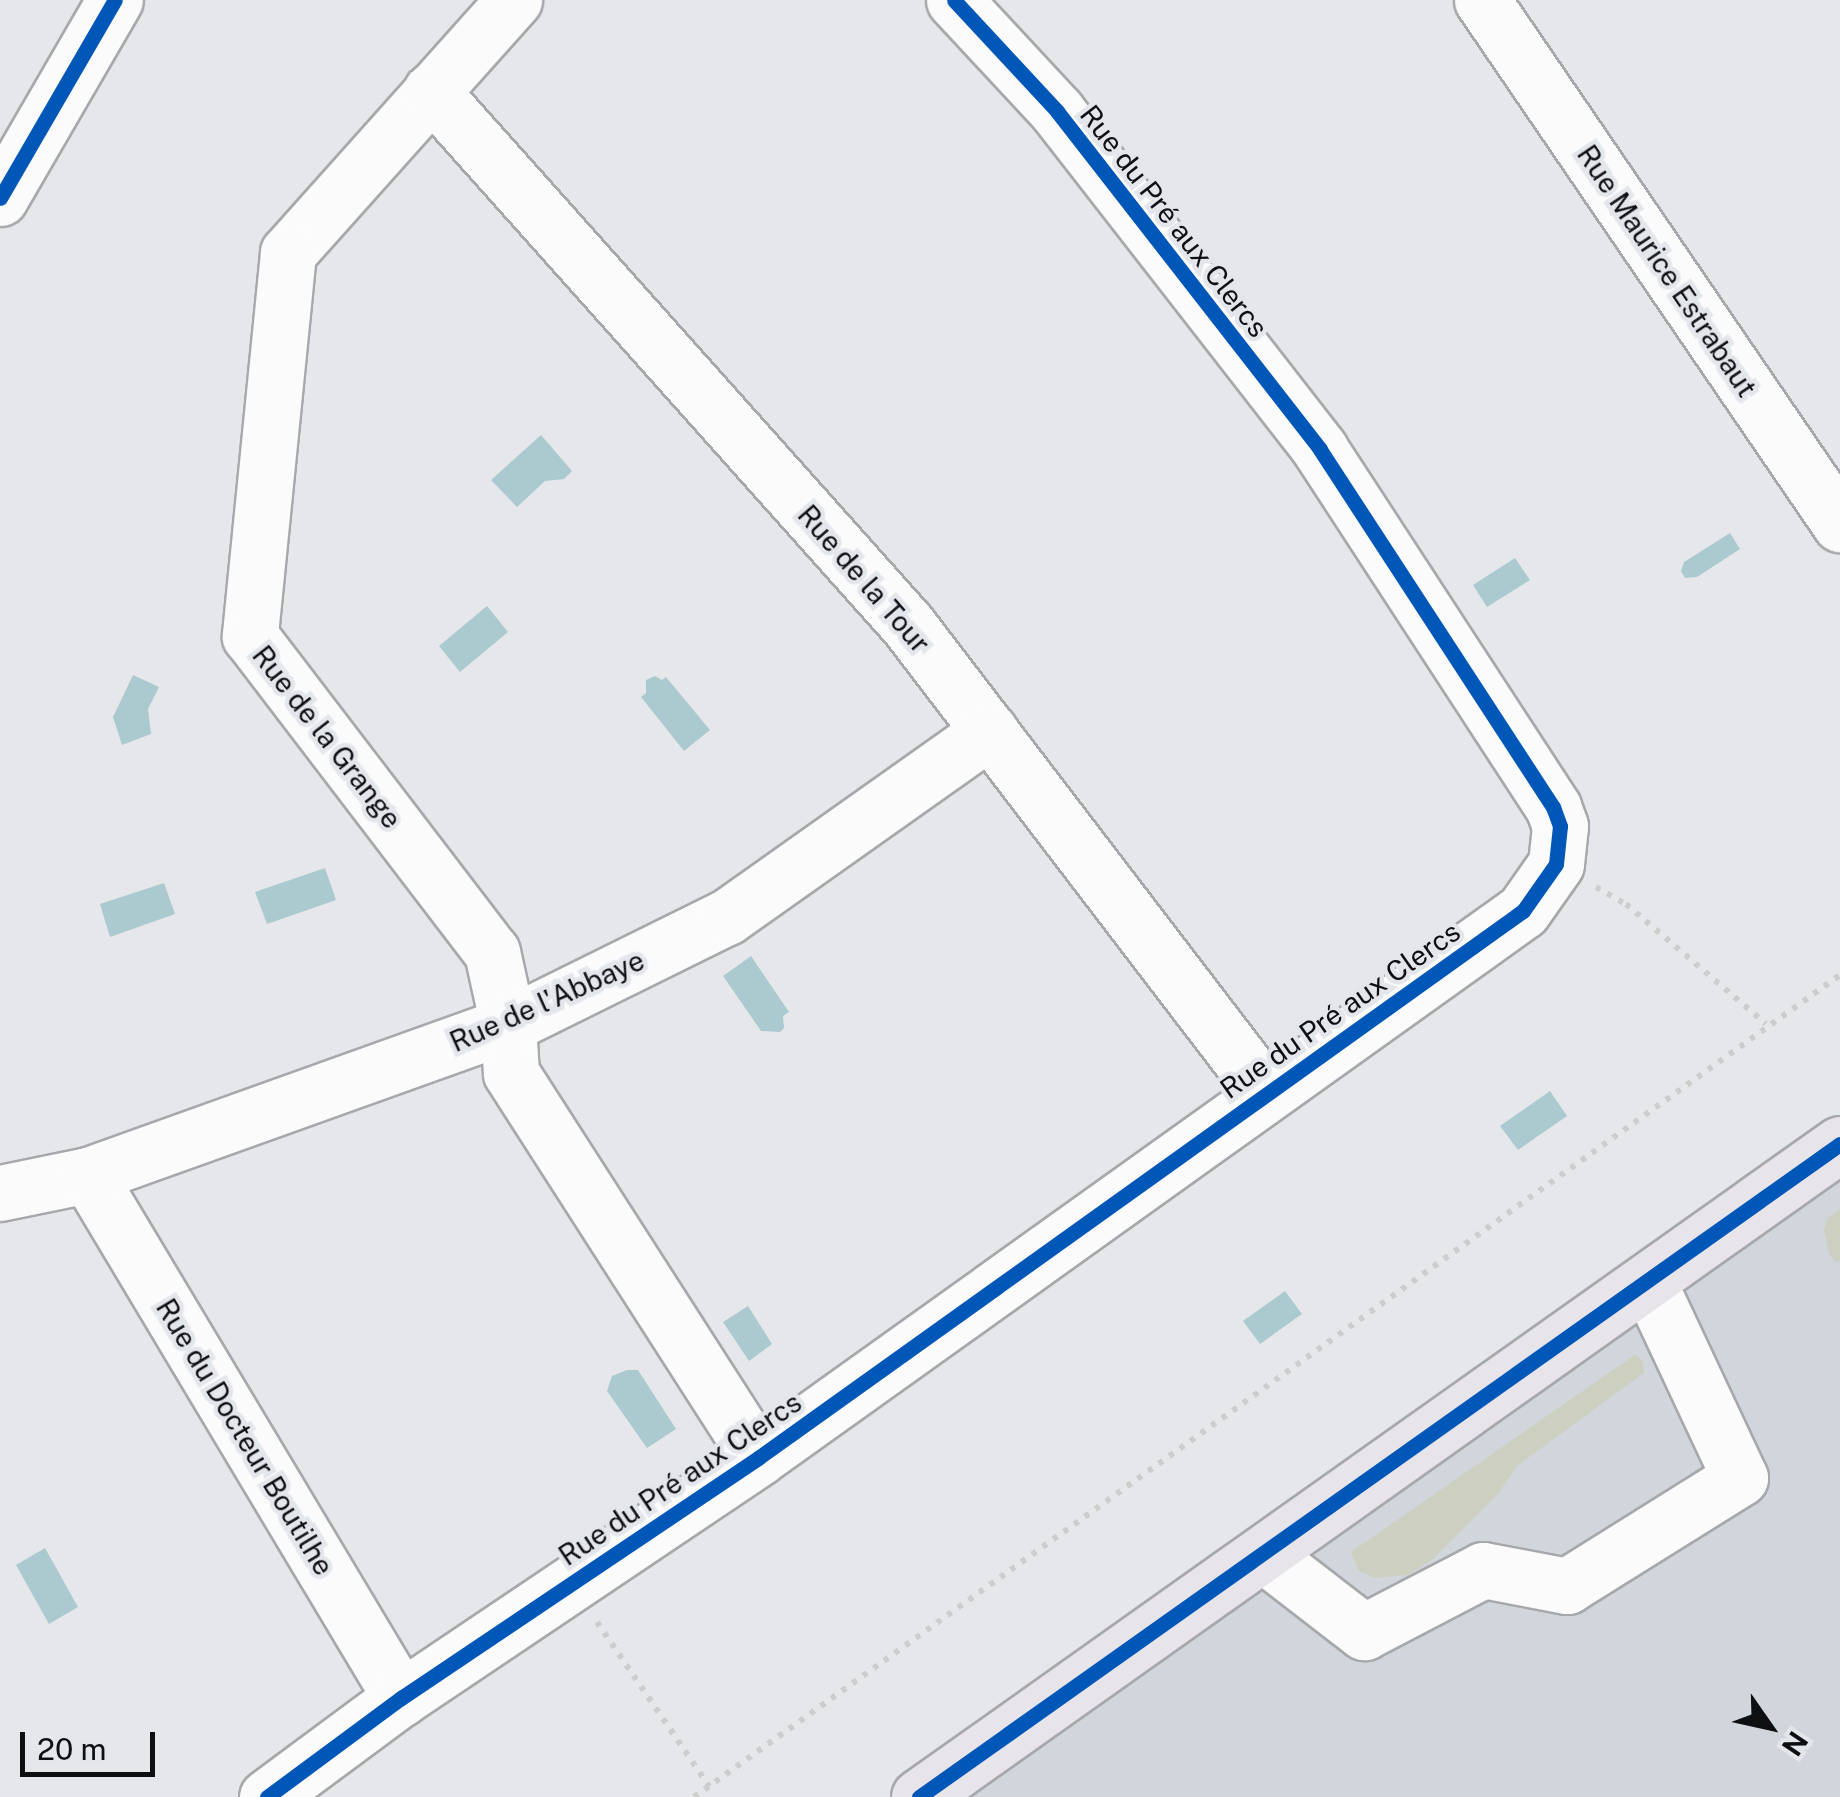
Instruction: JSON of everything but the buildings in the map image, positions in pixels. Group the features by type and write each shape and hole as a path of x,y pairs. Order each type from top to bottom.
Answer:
{"main road":[{"path":"919,1797 1840,1144"}],"street":[{"path":"0,198 115,0"},
{"name":"Rue de la Grange","path":"514,0 288,253 250,636 492,952 508,1025 510,1073 758,1458"},
{"name":"Rue du Pré aux Clercs","path":"267,1797 401,1698 758,1458 1523,910 1556,864 1560,826 1553,807 1320,449 1057,111 954,0"},
{"name":"Rue Maurice Estrabaut","path":"1500,6 1840,524"},
{"name":"Rue de la Tour","path":"432,91 908,626 1266,1093"},
{"name":"Rue de l'Abbaye","path":"0,1192 88,1175 508,1025 727,916 990,731"},
{"name":"Rue du Docteur Boutilhe","path":"88,1175 401,1698"},
{"path":"1263,1554 1364,1632 1483,1570 1567,1586 1740,1478 1648,1282"}],"path":[{"path":"1556,864 1626,904 1766,1024"},
{"path":"694,1797 1766,1024 1840,975"},
{"path":"571,1583 709,1786"}],"shaded area":[{"path":"1840,1144 1840,1797 919,1797"},
{"path":"1840,1209 1837,1263 1829,1254 1824,1231 1827,1218"},
{"path":"1636,1354 1643,1362 1644,1373 1517,1466 1498,1494 1433,1559 1408,1575 1375,1578 1358,1570 1351,1552"}],"water":[{"path":"541,435 572,471 564,479 545,481 517,507 491,480"},
{"path":"1730,533 1740,549 1697,577 1685,578 1681,571 1684,562"},
{"path":"1515,558 1530,580 1487,607 1473,585"},
{"path":"487,606 508,632 460,672 439,646"},
{"path":"133,675 159,687 148,709 151,734 122,745 113,717"},
{"path":"655,676 662,680 666,677 710,730 684,751 641,697 646,693 646,680"},
{"path":"325,868 336,900 267,924 255,892"},
{"path":"164,883 175,914 110,937 100,904"},
{"path":"751,956 789,1012 783,1016 784,1028 780,1032 761,1031 723,976"},
{"path":"1550,1091 1567,1116 1518,1150 1500,1126"},
{"path":"1285,1291 1302,1314 1260,1344 1243,1321"},
{"path":"748,1306 772,1344 749,1361 723,1322"},
{"path":"638,1370 676,1429 647,1448 607,1391 612,1376"},
{"path":"45,1548 78,1607 49,1624 16,1565"}],"cycle path":[{"path":"0,198 115,0"},
{"path":"267,1797 401,1698 758,1458 1523,911 1556,864 1560,826 1553,807 1320,449 1057,111 954,0"},
{"path":"919,1797 1840,1144"}]}
